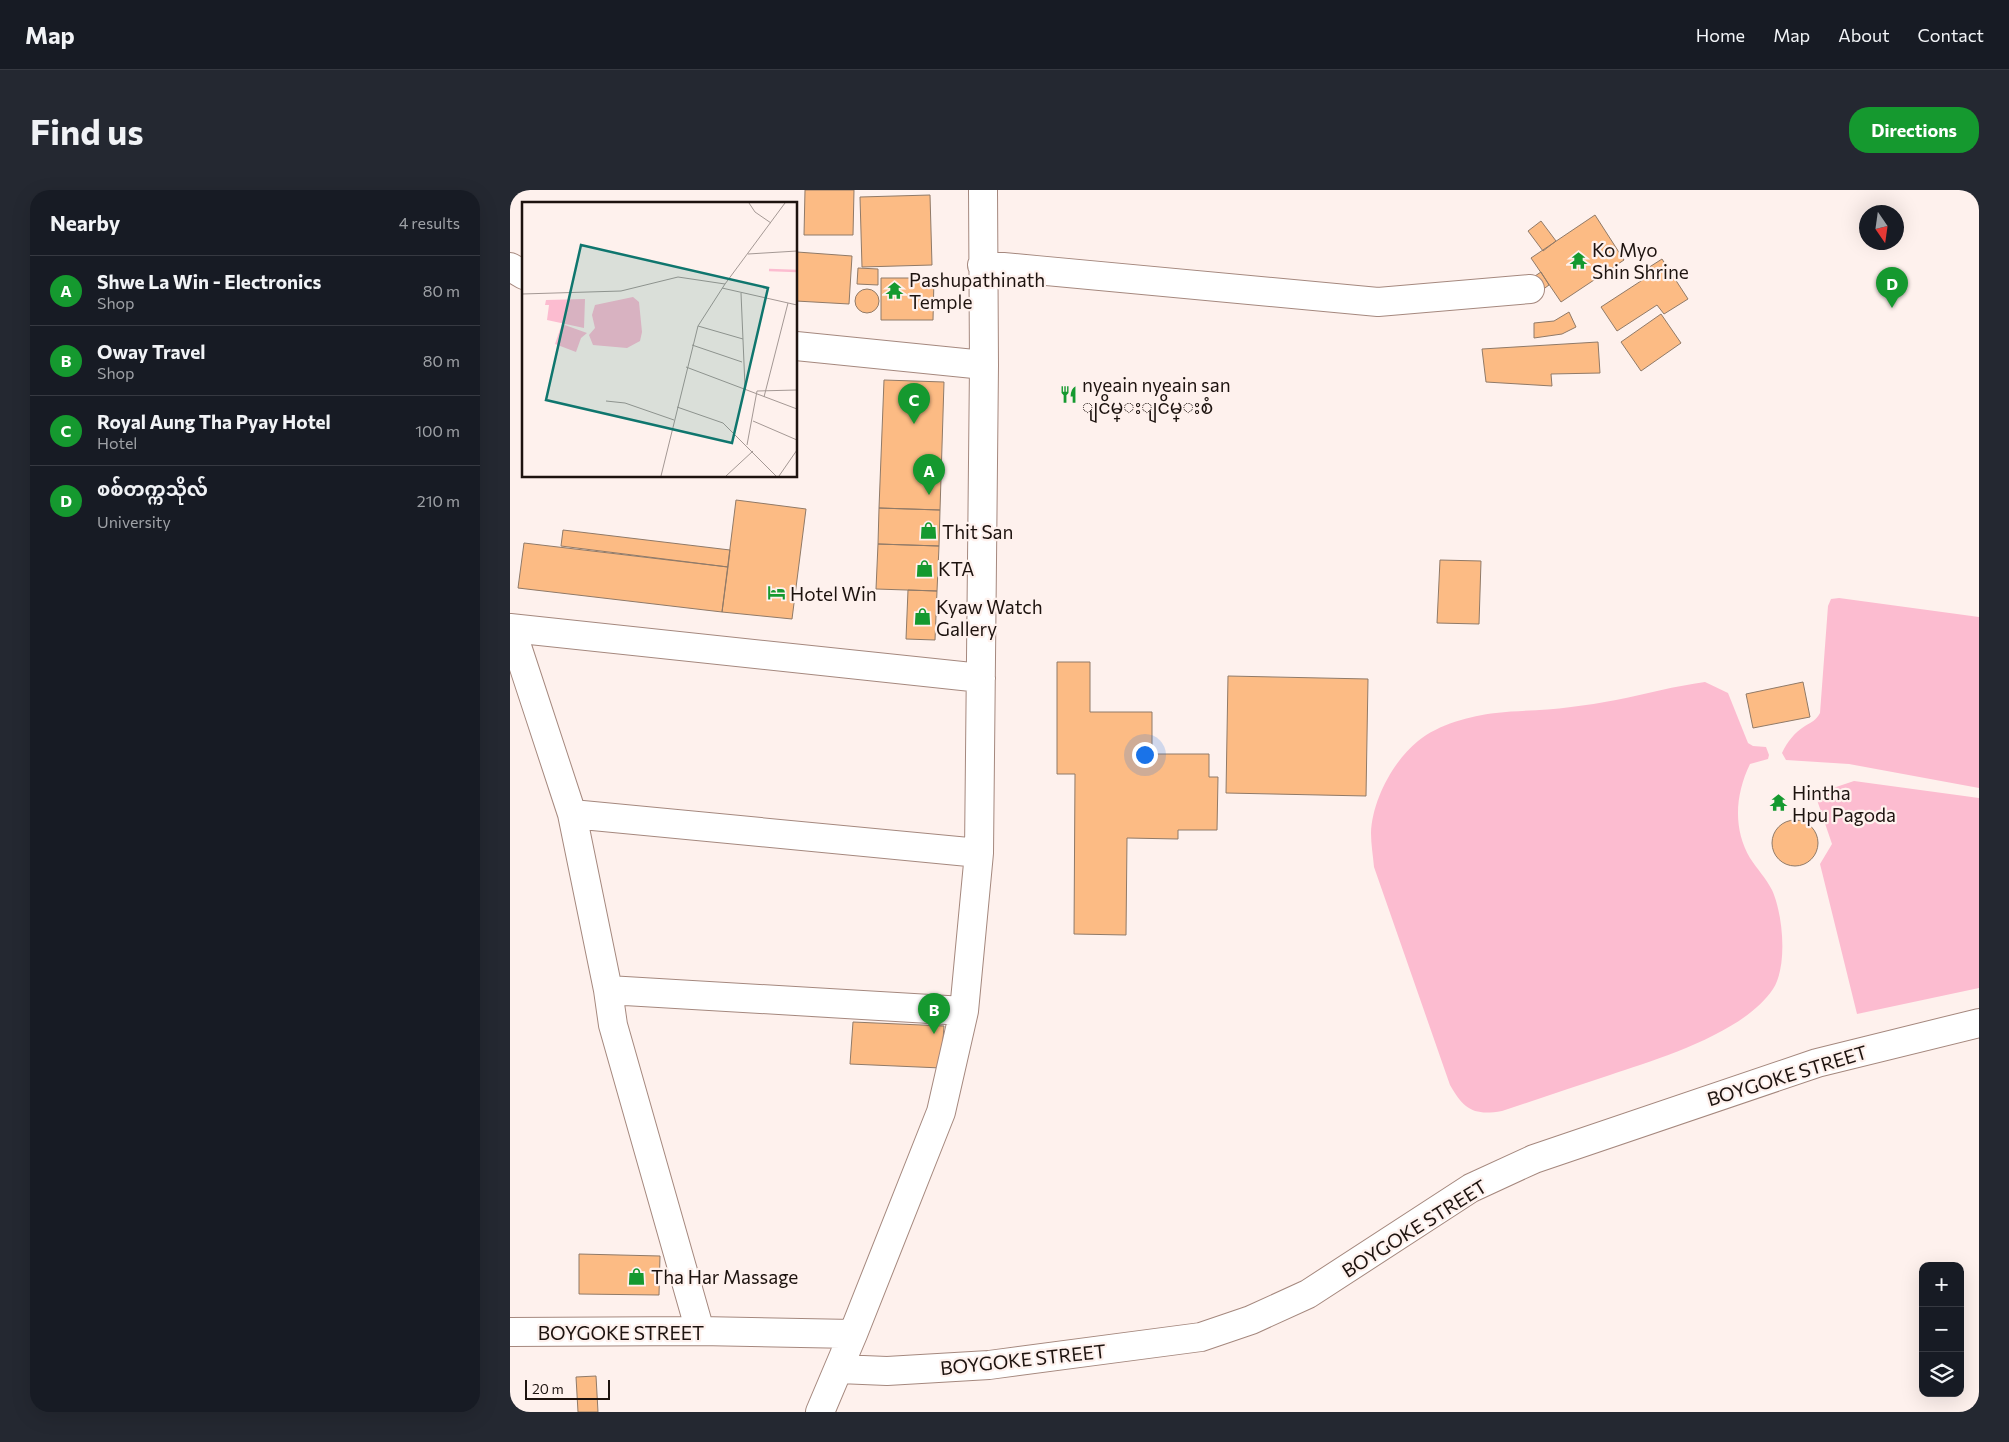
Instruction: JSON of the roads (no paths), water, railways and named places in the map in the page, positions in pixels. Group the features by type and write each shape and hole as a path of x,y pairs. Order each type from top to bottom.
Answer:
{"street":[{"path":"820,1412 839,1369 941,1112 964,1011 979,853 984,365 983,190"},
{"path":"982,266 1378,302 1530,289"},
{"path":"510,267 522,274"},
{"path":"798,346 984,365"},
{"path":"700,1331 613,1025 608,990 572,814 511,628 981,678"},
{"path":"572,814 979,853"},
{"path":"608,990 964,1011"},
{"name":"BOYGOKE STREET","path":"839,1369 887,1371 989,1366 1201,1337 1251,1320 1308,1294 1471,1188 1534,1159 1817,1063 1979,1023"},
{"name":"BOYGOKE STREET","path":"510,1332 700,1331 853,1334"}],"place":[{"name":"Ko Myo Shin Shrine","path":"1578,260"},
{"name":"Pashupathinath Temple","path":"895,290"},
{"name":"စစ်‌တက္ကသိုလ်","path":"1892,308"},
{"name":"nyeain nyeain san ျငိမ္းျငိမ္းစံ","path":"1068,395"},
{"name":"Royal Aung Tha Pyay Hotel","path":"914,424"},
{"name":"Shwe La Win - Electronics","path":"929,495"},
{"name":"Thit San","path":"928,531"},
{"name":"KTA","path":"924,568"},
{"name":"Hotel Win","path":"776,593"},
{"name":"Kyaw Watch Gallery","path":"922,617"},
{"name":"Hintha Hpu Pagoda","path":"1778,803"},
{"name":"Oway Travel","path":"934,1034"},
{"name":"Tha Har Massage","path":"637,1276"}]}
